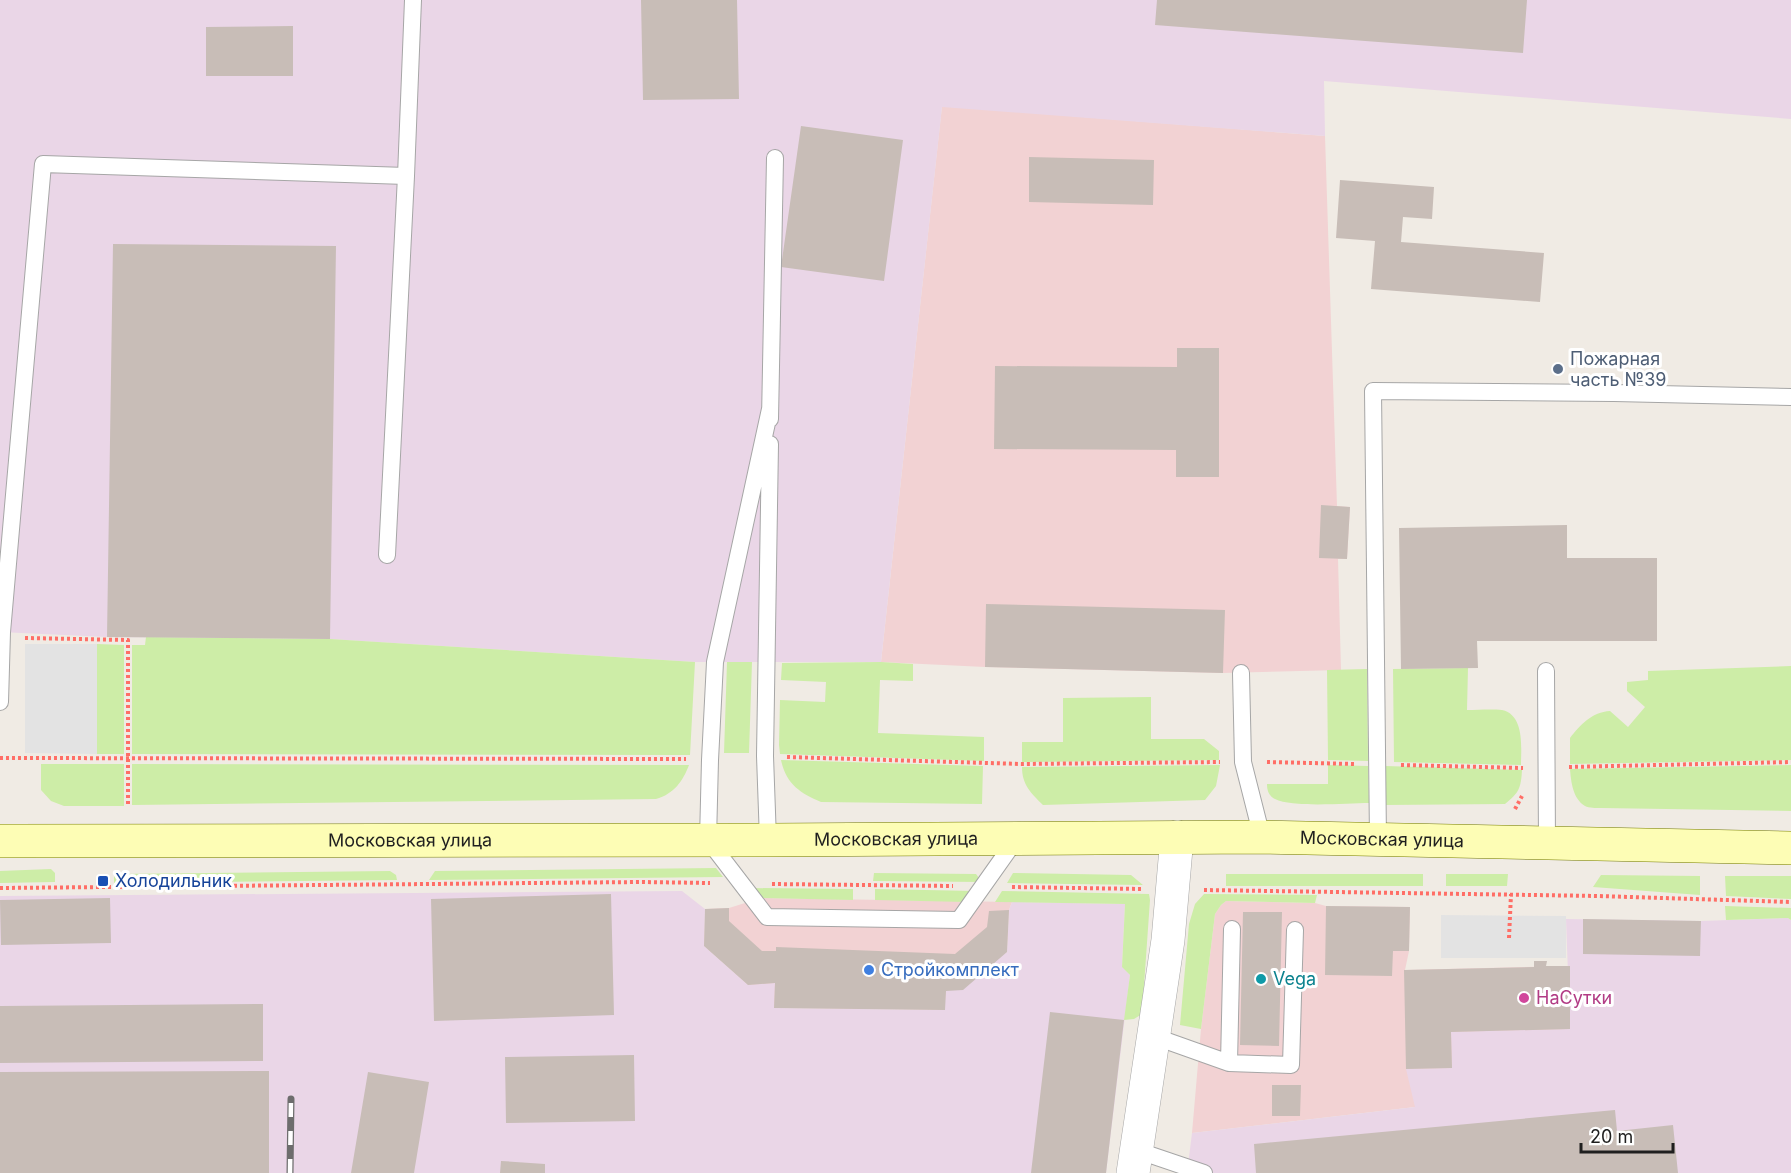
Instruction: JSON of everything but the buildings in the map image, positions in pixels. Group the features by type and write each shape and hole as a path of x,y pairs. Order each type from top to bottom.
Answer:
{"main road":[{"name":"Московская улица","path":"0,841 1262,837 1791,848"}],"street":[{"path":"1135,1161 1168,940 1177,837"}],"lane":[{"path":"387,555 413,0"},
{"path":"768,840 765,756 775,158"},
{"path":"0,702 2,638 43,164 406,176"},
{"path":"1378,839 1372,391 1791,397"},
{"path":"771,409 715,662 708,840 767,917 959,920 1017,837"},
{"path":"1546,671 1547,843"},
{"path":"1241,674 1243,762 1262,837"},
{"path":"1229,1063 1232,929"},
{"path":"1154,1036 1229,1063 1291,1065 1294,930"},
{"path":"1135,1161 1204,1173"}],"path":[{"path":"2,638 128,640 128,806"},
{"path":"765,756 1022,764 1326,763"},
{"path":"0,758 710,759"},
{"path":"0,888 642,882 1511,894 1791,902"},
{"path":"1509,938 1511,894"}],"shaded area":[{"path":"0,0 1791,0 1791,119 1324,81 1325,136 942,107 881,662 695,662 330,639 107,637 0,632"},
{"path":"942,106 1325,136 1337,506 1350,507 1347,559 1338,559 1341,670 1223,673 881,662"},
{"path":"25,644 97,644 97,754 25,753"},
{"path":"682,891 705,909 704,946 748,985 775,983 774,1008 944,1010 946,991 1007,952 1009,910 1012,902 1125,904 1122,966 1130,975 1106,1173 0,1173 0,896"},
{"path":"761,898 1012,902 1009,910 1007,952 945,1010 774,1008 704,946 705,909 729,908"},
{"path":"1226,901 1410,907 1409,951 1405,970 1570,966 1570,1029 1452,1068 1415,1107 1192,1133 1201,1029 1215,914"},
{"path":"1441,915 1566,916 1566,958 1441,958"},
{"path":"1788,918 1791,920 1791,1173 1187,1173 1192,1133 1415,1107 1406,1069 1452,1068 1451,1032 1570,1029 1566,919 1701,921"}],"green space":[{"path":"146,637 330,639 695,662 690,755 132,754 132,645 145,645"},
{"path":"97,644 124,645 124,754 97,754"},
{"path":"727,662 752,662 749,753 724,753"},
{"path":"782,663 913,664 913,681 880,680 878,733 984,737 984,761 780,754 780,700 825,702 826,682 781,680"},
{"path":"1791,666 1791,760 1570,764 1570,738 1587,720 1610,711 1628,727 1645,707 1627,691 1627,682 1648,680 1648,671"},
{"path":"1468,668 1467,710 1502,710 1515,718 1520,733 1521,765 1394,762 1393,669"},
{"path":"1367,669 1368,761 1328,760 1327,670"},
{"path":"1151,697 1151,739 1204,739 1219,751 1219,760 1022,762 1022,742 1063,742 1063,698"},
{"path":"781,760 983,766 982,804 821,802 795,787 786,775"},
{"path":"41,764 124,764 124,806 64,806 51,801 41,790"},
{"path":"132,764 689,765 677,786 668,794 656,799 132,805"},
{"path":"1220,765 1216,786 1205,800 1043,805 1025,784 1022,773 1022,767"},
{"path":"1328,765 1368,766 1369,803 1283,802 1271,796 1267,789 1267,784 1328,784"},
{"path":"1791,765 1791,811 1588,807 1581,803 1575,795 1570,769"},
{"path":"1385,766 1522,770 1518,790 1505,804 1384,805"},
{"path":"716,868 723,877 429,880 435,871"},
{"path":"51,869 55,873 55,882 0,883 0,871"},
{"path":"390,871 396,875 397,880 114,883 114,874"},
{"path":"874,873 976,874 982,882 873,881"},
{"path":"1013,873 1131,875 1143,885 1007,883"},
{"path":"1226,874 1423,874 1423,886 1226,886"},
{"path":"1446,874 1508,874 1507,886 1446,886"},
{"path":"1601,875 1700,876 1700,895 1593,887"},
{"path":"1725,876 1791,876 1791,899 1726,896"},
{"path":"751,888 853,889 853,900 761,898"},
{"path":"875,889 975,891 967,902 875,900"},
{"path":"1002,891 1149,894 1142,1014 1134,1019 1124,1020 1130,975 1122,967 1125,904 995,902"},
{"path":"1204,894 1317,895 1315,903 1226,901 1221,905 1215,914 1201,1029 1180,1025 1189,924 1195,904"},
{"path":"1725,906 1791,908 1791,920 1788,918 1726,920"}],"railway":[{"path":"290,1173 291,1099"}],"place":[{"name":"Пожарная часть №39","path":"1558,369"},
{"name":"Холодильник","path":"103,881"},
{"name":"Стройкомплект","path":"869,970"},
{"name":"Vega","path":"1261,979"},
{"name":"НаСутки","path":"1524,998"}]}
